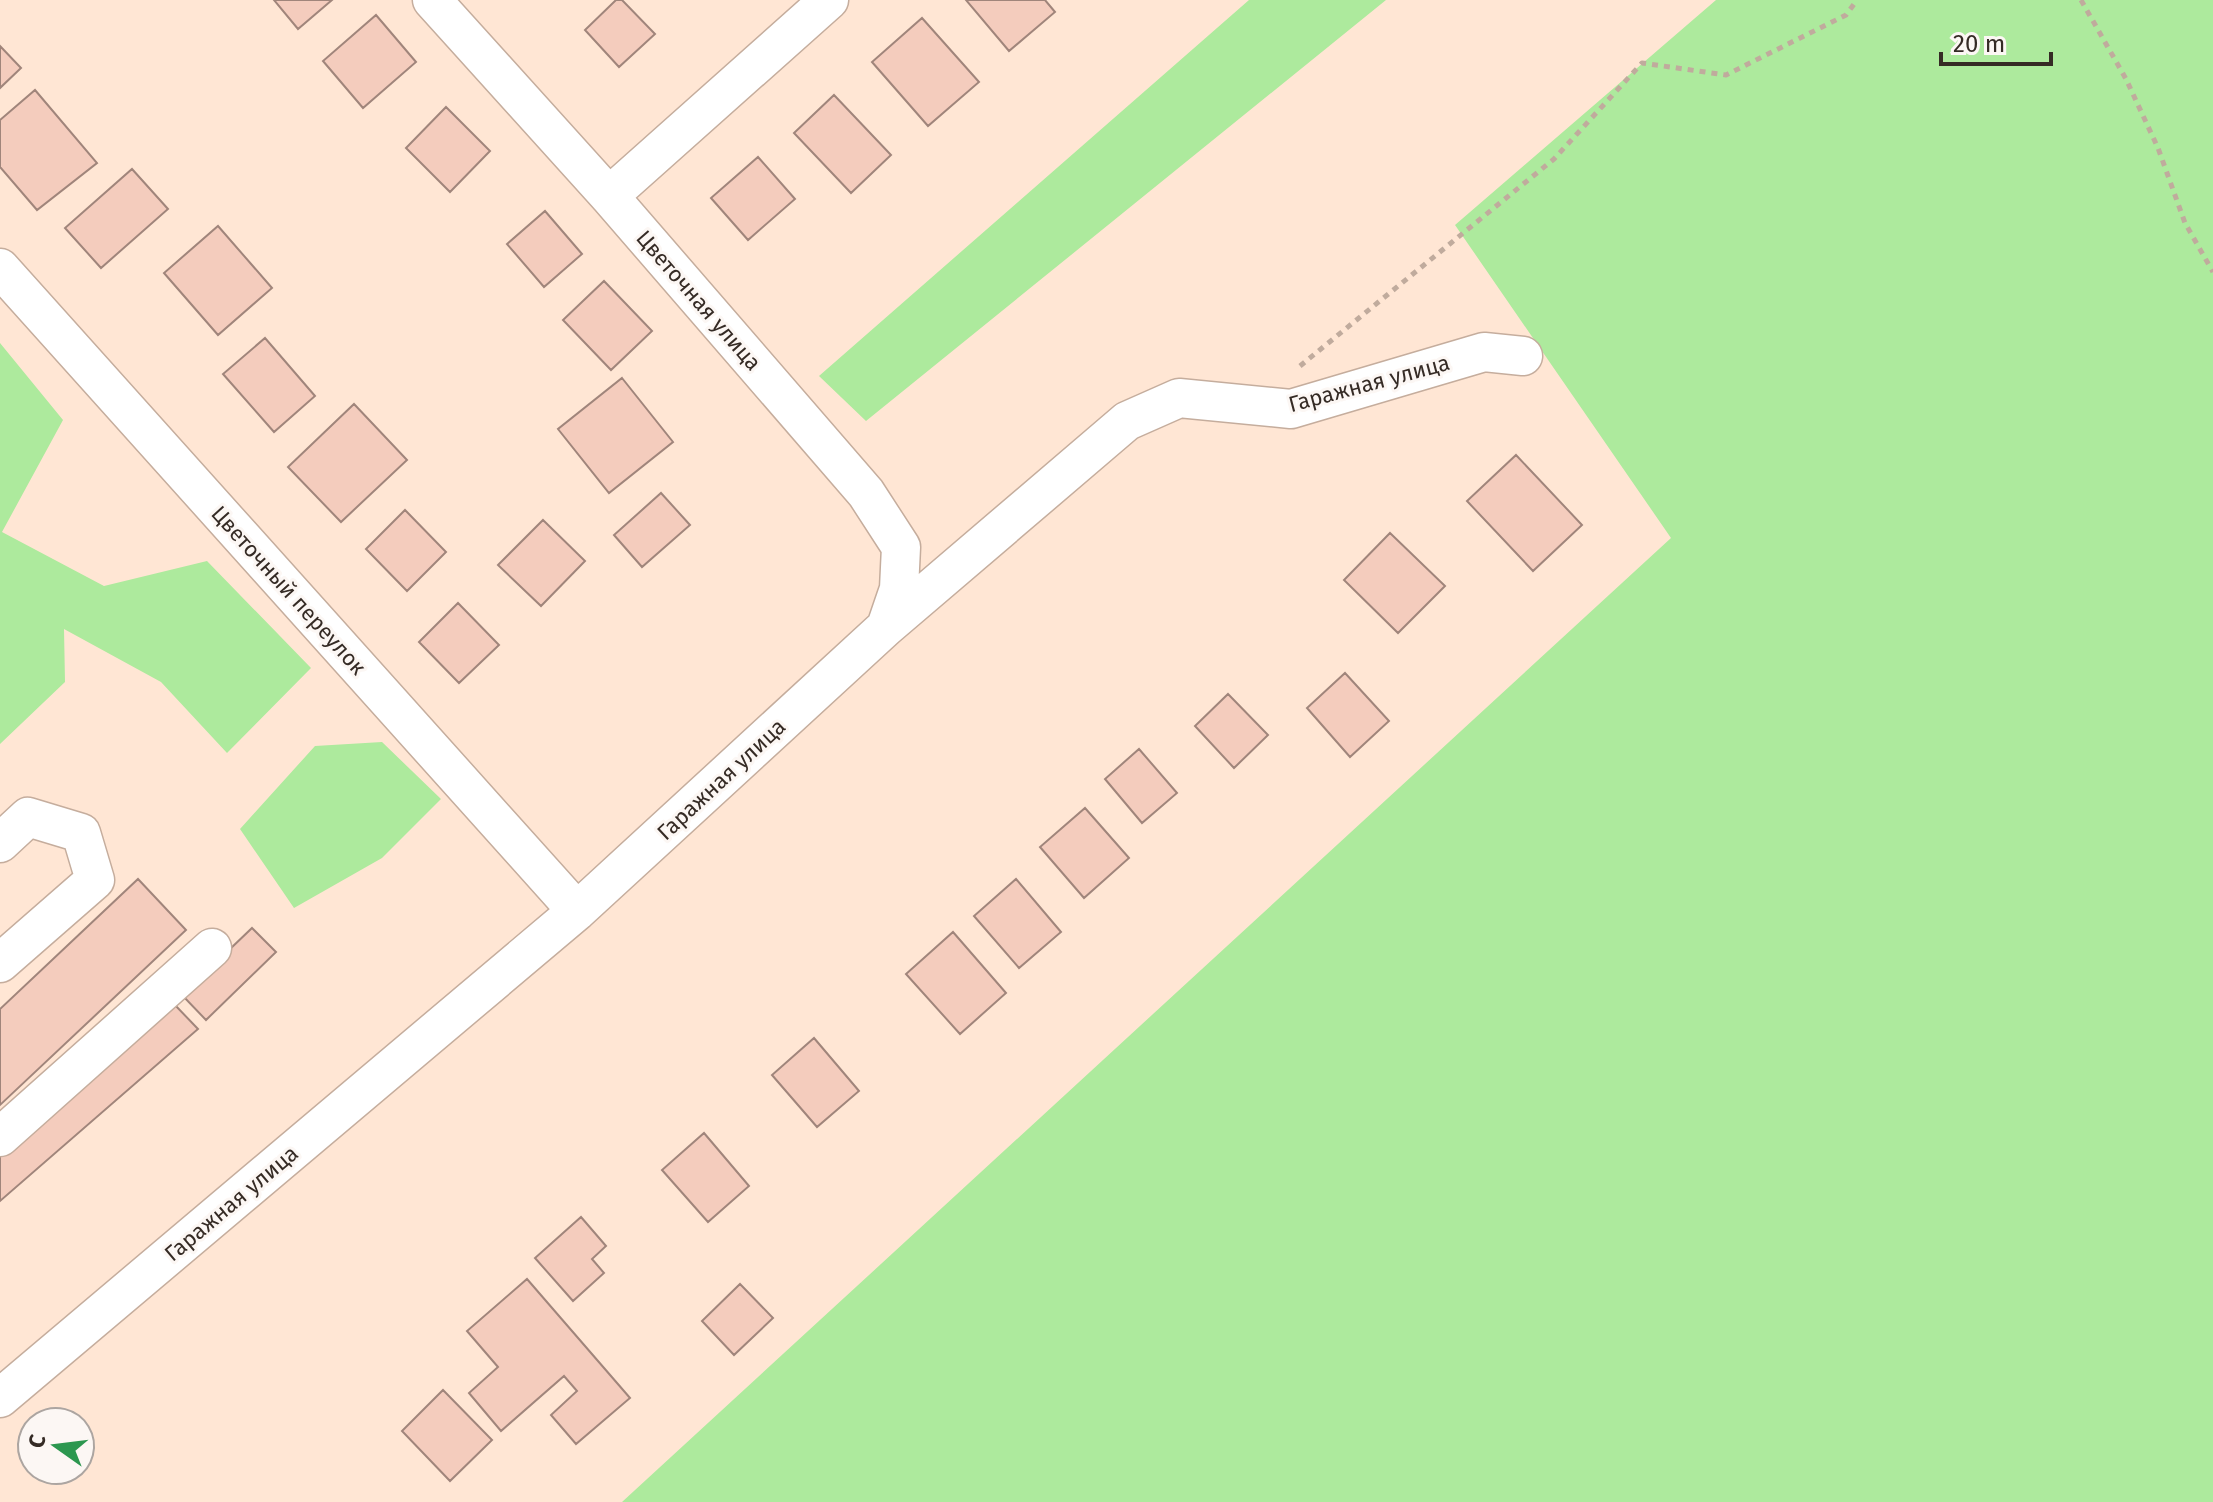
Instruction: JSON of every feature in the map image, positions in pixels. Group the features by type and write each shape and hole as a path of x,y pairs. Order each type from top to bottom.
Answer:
{"street":[{"name":"Цветочная улица","path":"432,0 609,196 866,493 901,547 899,589 886,627"},
{"path":"609,196 829,0"},
{"name":"Цветочный переулок","path":"0,268 577,911"},
{"name":"Гаражная улица","path":"0,1398 577,911 886,627 1127,421 1179,398 1291,409 1484,352 1523,356"},
{"path":"0,843 28,817 81,833 95,880 0,963"},
{"path":"0,1137 212,948"}],"path":[{"path":"1252,405 1554,159 1642,63 1726,75 1846,15 1857,0"},
{"path":"2081,0 2126,79 2158,148 2185,223 2213,272"}],"green space":[{"path":"1249,0 1386,0 866,421 819,376"},
{"path":"1716,0 2213,0 2213,1502 622,1502 1671,538 1455,225"},
{"path":"0,343 63,420 2,532 104,586 207,561 311,668 227,753 161,682 64,629 65,682 0,744"},
{"path":"382,742 441,799 382,858 294,908 240,829 315,746"}],"building":[{"path":"274,0 332,0 298,29"},
{"path":"616,0 622,0 655,34 619,67 585,30"},
{"path":"966,0 1045,0 1055,12 1009,51"},
{"path":"376,15 416,62 363,108 323,61"},
{"path":"922,18 979,82 928,126 872,62"},
{"path":"0,46 21,68 0,88"},
{"path":"35,90 97,163 37,210 0,167 0,120"},
{"path":"834,95 891,155 851,193 794,133"},
{"path":"446,107 490,151 450,192 406,148"},
{"path":"758,157 795,199 748,240 711,198"},
{"path":"132,169 168,209 101,268 65,228"},
{"path":"545,211 582,254 544,287 507,244"},
{"path":"218,226 272,288 218,335 164,273"},
{"path":"604,281 652,331 611,370 563,320"},
{"path":"265,338 315,396 274,432 223,374"},
{"path":"622,378 673,442 609,493 558,429"},
{"path":"354,404 407,460 341,522 288,467"},
{"path":"1516,455 1582,525 1533,571 1467,501"},
{"path":"661,493 690,525 642,567 614,535"},
{"path":"405,510 446,552 407,591 366,549"},
{"path":"543,520 585,561 541,606 498,565"},
{"path":"1390,533 1445,586 1398,633 1344,580"},
{"path":"458,603 499,645 459,683 419,642"},
{"path":"1345,673 1389,721 1350,757 1307,708"},
{"path":"1228,694 1268,735 1234,768 1195,726"},
{"path":"1139,749 1177,793 1142,823 1105,779"},
{"path":"1085,808 1129,858 1084,898 1040,847"},
{"path":"138,879 186,930 0,1105 0,1009"},
{"path":"1016,879 1061,932 1019,968 974,916"},
{"path":"252,928 276,952 206,1020 182,995"},
{"path":"953,932 1006,993 960,1034 906,974"},
{"path":"174,1004 198,1029 0,1201 0,1155"},
{"path":"814,1038 859,1091 817,1127 772,1075"},
{"path":"704,1133 749,1186 708,1222 662,1170"},
{"path":"581,1217 606,1246 592,1259 604,1273 573,1301 535,1258"},
{"path":"527,1279 630,1398 576,1444 551,1415 577,1391 564,1376 501,1431 469,1393 498,1367 467,1331"},
{"path":"740,1284 773,1318 734,1355 702,1321"},
{"path":"443,1390 492,1440 450,1481 402,1431"}]}
